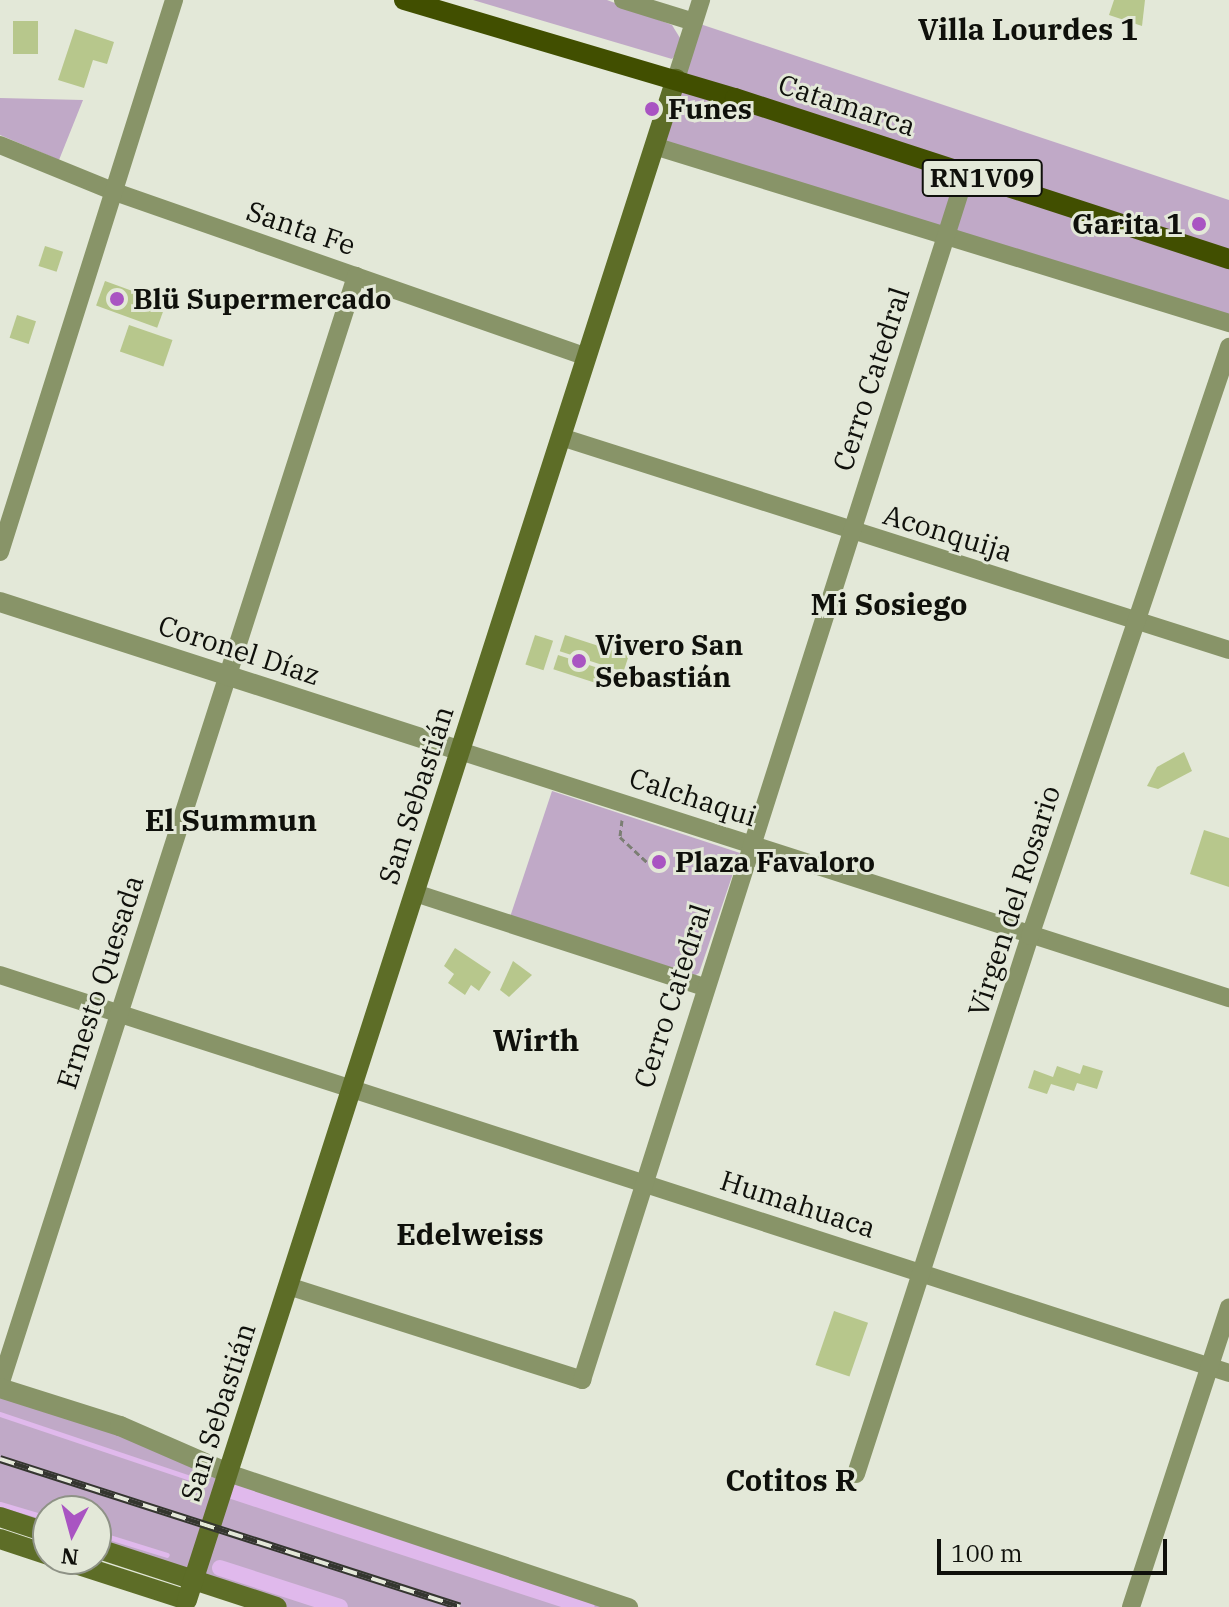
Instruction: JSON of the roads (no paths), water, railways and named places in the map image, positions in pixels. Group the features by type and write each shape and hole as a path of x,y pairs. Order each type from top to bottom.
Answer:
{"main road":[{"name":"RN1V09","path":"404,0 676,79"},
{"name":"San Sebastián","path":"188,1596 676,79"},
{"name":"Catamarca","path":"676,79 1229,259"},
{"path":"0,1517 32,1528"},
{"path":"0,1539 32,1550"},
{"path":"112,1556 188,1596"},
{"path":"112,1574 188,1596 277,1607"}],"street":[{"path":"0,552 174,0"},
{"path":"623,0 694,22"},
{"name":"San Sebastián","path":"676,79 701,0"},
{"name":"Santa Fe","path":"0,145 115,192 587,357"},
{"path":"654,146 1229,323"},
{"name":"Cerro Catedral","path":"288,1286 582,1380 704,987 966,173"},
{"name":"Ernesto Quesada","path":"0,1387 356,276"},
{"name":"Virgen del Rosario","path":"856,1474 1030,936 1229,347"},
{"name":"Aconquija","path":"561,437 851,532 1229,650"},
{"name":"Coronel Díaz","path":"0,602 460,751"},
{"name":"Calchaqui","path":"460,751 1229,998"},
{"path":"415,893 704,987"},
{"name":"Humahuaca","path":"0,975 1229,1373"},
{"path":"1131,1607 1229,1308"},
{"path":"0,1387 120,1426 228,1473 629,1607"}],"waterway":[{"path":"0,1414 205,1483"},
{"path":"232,1491 587,1607"},
{"path":"0,1504 32,1513"},
{"path":"112,1538 167,1555"},
{"path":"220,1568 340,1607"}],"railway":[{"path":"0,1459 460,1607"}],"place":[{"name":"Funes","path":"652,109"},
{"name":"Garita 1","path":"1199,224"},
{"name":"Blü Supermercado","path":"117,299"},
{"name":"Vivero San Sebastián","path":"579,661"},
{"name":"Plaza Favaloro","path":"659,862"}],"district":[{"name":"Villa Lourdes 1","path":"1028,29"},
{"name":"Mi Sosiego","path":"889,604"},
{"name":"El Summun","path":"231,820"},
{"name":"Wirth","path":"536,1040"},
{"name":"Edelweiss","path":"470,1234"},
{"name":"Cotitos R","path":"791,1480"}]}
